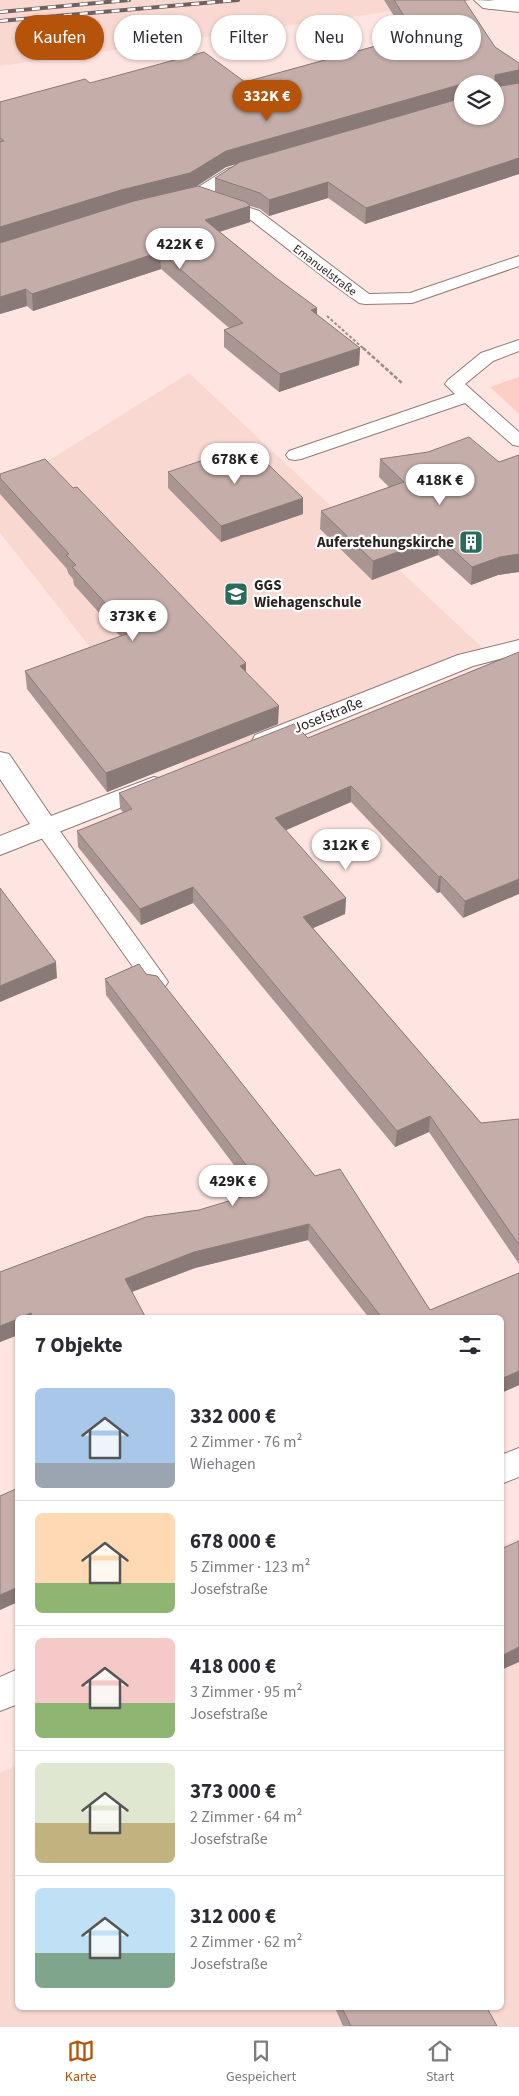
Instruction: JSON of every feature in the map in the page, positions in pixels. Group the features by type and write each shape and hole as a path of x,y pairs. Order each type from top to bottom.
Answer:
{"street":[{"path":"486,2 519,7"},
{"path":"189,198 233,173 262,165"},
{"name":"Josefstraße","path":"243,749 466,660 519,647"},
{"path":"0,760 46,828"},
{"path":"0,846 179,775"},
{"path":"504,1469 519,1462"},
{"path":"0,1694 15,1687"}],"lane":[{"path":"486,2 519,0"},
{"name":"Emanuelstraße","path":"189,198 253,214 340,282 365,299 412,298 519,261"},
{"path":"519,345 487,357 454,384 519,441"},
{"path":"295,455 468,396"},
{"path":"46,828 156,982"}],"path":[{"path":"322,312 432,409"}],"shaded area":[{"path":"0,0 472,0 362,15 296,15 296,25 286,26 286,15 211,15 211,36 201,38 201,15 114,15 114,50 104,51 104,15 15,15 15,60 43,60 0,66"},
{"name":"GGS Wiehagenschule","path":"189,373 489,654 188,771 0,533 0,491"},
{"path":"519,377 519,414 490,387"},
{"path":"519,1538 519,2026 0,2026 0,1773 15,1766 15,2010 504,2010 504,1545"}],"building":[{"path":"394,0 464,0 474,15 403,15"},
{"path":"481,26 495,47 519,63 519,70 495,75 454,75 454,86 226,151 190,173 121,190 0,227 0,142 4,141 0,138 0,102 85,79 90,83 175,60 201,60 201,53 204,52 211,57 211,60 215,60 245,82 325,60 362,60 362,50 372,47 372,60 481,60"},
{"path":"519,83 519,158 366,208 328,182 269,200 260,193 215,178 240,162 454,100 454,125 504,125 504,86"},
{"path":"198,186 246,202 250,206 205,220 275,277 317,308 311,310 360,348 280,374 224,330 243,323 160,252 32,294 26,289 0,297 0,243 134,201"},
{"path":"469,437 499,462 519,455 519,554 500,557 472,567 439,537 373,561 321,511 404,482 380,459 428,452"},
{"path":"248,445 303,498 221,526 168,472"},
{"path":"45,459 73,488 77,487 246,663 240,666 279,706 106,773 25,671 132,632 72,567 76,565 66,555 69,554 0,478 0,474"},
{"path":"519,652 519,879 465,901 441,876 439,877 351,786 275,818 346,898 303,917 481,1123 519,1119 519,1245 430,1116 397,1131 193,887 140,909 77,831 132,809 119,793 294,724 308,738"},
{"path":"0,888 56,962 0,986"},
{"path":"139,964 146,974 157,976 315,1176 340,1169 430,1310 519,1273 519,1371 504,1378 504,1315 380,1315 309,1224 194,1252 125,1279 144,1315 32,1315 31,1313 15,1315 15,1320 0,1326 0,1272 146,1217 199,1210 265,1190 105,979"},
{"path":"15,1489 15,1588 0,1595 0,1496"},
{"path":"519,1541 519,1647 504,1654 504,1548"},
{"path":"343,2010 488,2010 497,2026 351,2026"}],"railway":[{"path":"0,12 129,0"},
{"path":"0,21 238,0"}],"place":[{"name":"Auferstehungskirche","path":"471,542"},
{"name":"GGS Wiehagenschule","path":"236,594"}]}
